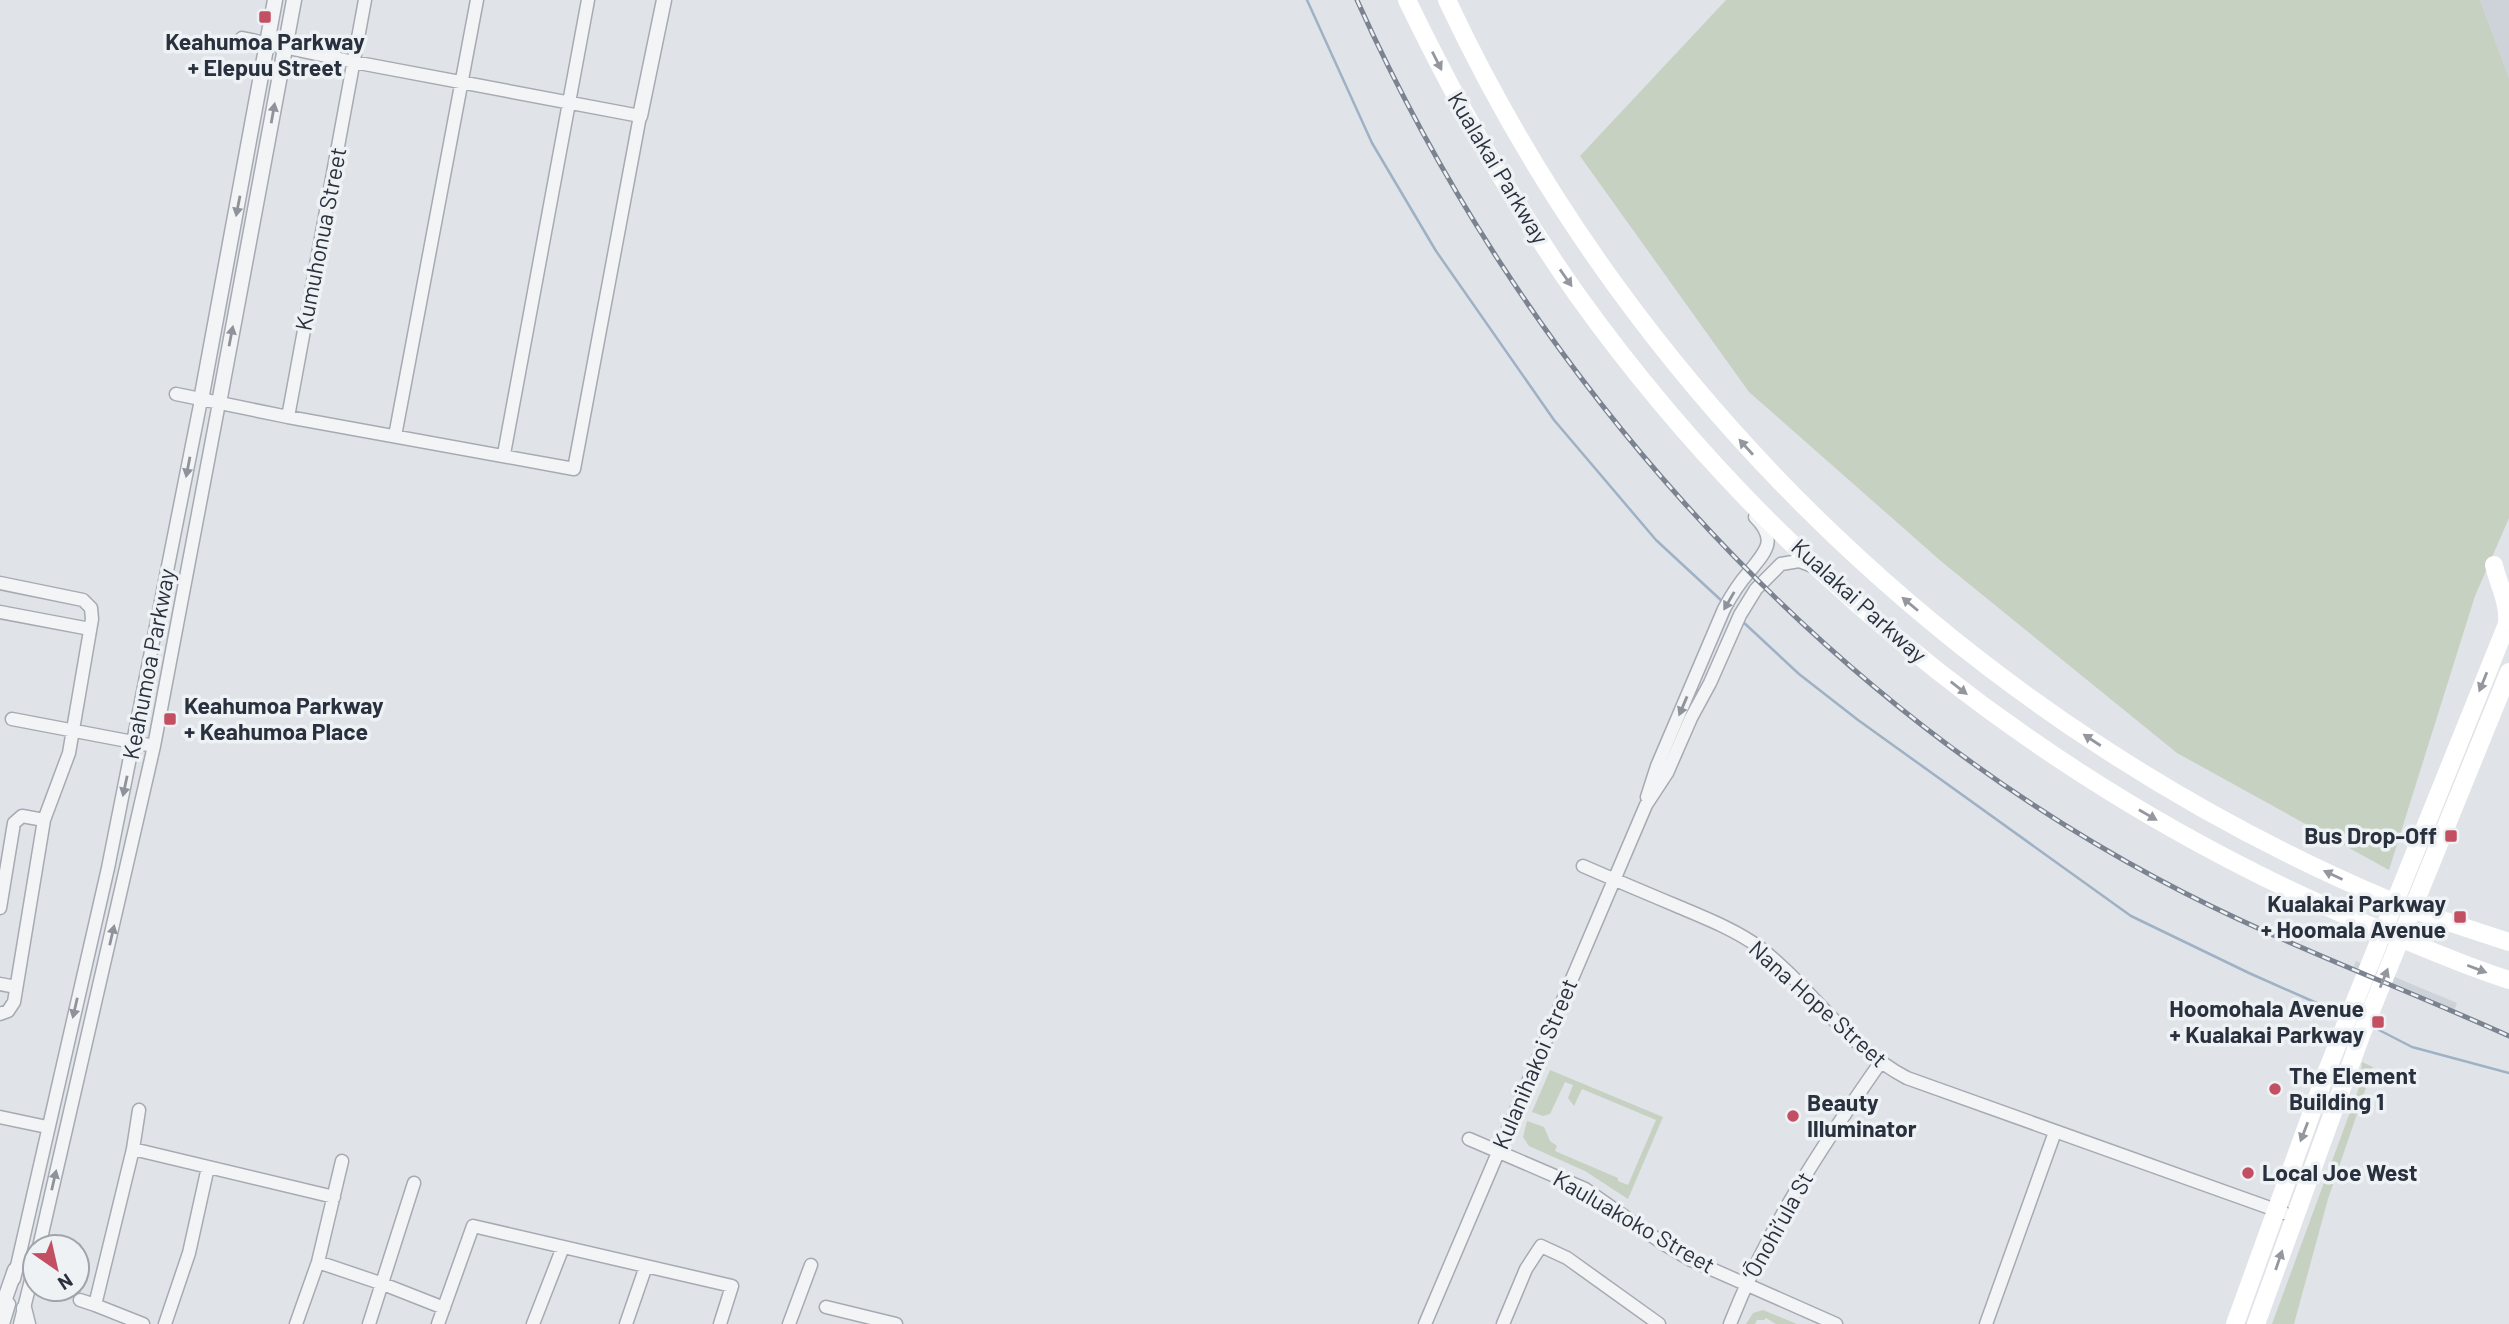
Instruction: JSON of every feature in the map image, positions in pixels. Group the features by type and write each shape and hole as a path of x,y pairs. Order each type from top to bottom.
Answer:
{"main road":[{"name":"Kualakai Parkway","path":"1407,0 1454,95 1533,229 1579,297 1651,389 1709,456 1825,575 1978,703 2136,809 2258,875 2392,935 2509,980"},
{"name":"Kualakai Parkway","path":"1447,0 1527,150 1579,233 1627,302 1683,373 1768,470 1847,549 1903,599 1979,661 2062,721 2120,759 2256,838 2396,903 2509,942"},
{"path":"2256,1324 2362,1033 2392,935 2396,903 2508,621 2507,603 2499,586 2504,565"},
{"path":"2235,1324 2326,1073 2392,935 2413,909 2509,672"}],"street":[{"name":"Keahumoa Parkway","path":"3,1324 108,868 134,742 275,0"},
{"name":"Keahumoa Parkway","path":"42,1233 154,746 294,0"},
{"name":"Kumuhonua Street","path":"288,417 365,0"},
{"path":"395,436 477,0"},
{"path":"503,454 588,0"},
{"path":"176,394 574,469 664,0"},
{"path":"242,38 640,116"},
{"name":"Kulanihakoi Street","path":"1425,1324 1646,805 1657,766 1709,643 1728,601 1767,549 1768,539 1764,527 1695,452 1651,389"},
{"name":"Kulanihakoi Street","path":"1646,805 1667,773 1744,608 1768,575 1782,564 1795,561 1810,564 1825,575"},
{"path":"0,583 83,600 91,608 73,732 65,765 44,820 12,1007 0,1014"},
{"path":"0,612 90,629"},
{"path":"12,719 154,746"},
{"path":"0,908 14,823 22,816 44,820"},
{"name":"Nana Hope Street","path":"1583,866 1720,924 1756,945 1780,965 1845,1033 1880,1063 1928,1087 2294,1217"},
{"path":"0,984 16,988"},
{"name":"‘Ōnohi‘ula St","path":"1730,1324 1745,1284 1793,1194 1880,1063"},
{"path":"95,1305 139,1110"},
{"path":"0,1117 47,1127"},
{"path":"1986,1324 2055,1132"},
{"name":"Kauluakoko Street","path":"1469,1139 1585,1189 1672,1250 1836,1324"},
{"path":"132,1149 334,1197"},
{"path":"296,1324 318,1262 342,1161"},
{"path":"165,1324 189,1252 208,1167"},
{"path":"369,1324 414,1183"},
{"path":"439,1324 473,1226 732,1286 720,1324"},
{"path":"1503,1324 1526,1269 1541,1246 1567,1258 1659,1324"},
{"path":"533,1324 563,1247"},
{"path":"318,1262 444,1308"},
{"path":"789,1324 811,1265"},
{"path":"626,1324 646,1266"},
{"path":"0,1312 15,1270"},
{"path":"20,1324 25,1303"},
{"path":"89,1303 143,1324"},
{"path":"826,1307 858,1320 896,1324"},
{"path":"24,1308 28,1324"}],"shaded area":[{"path":"2480,0 2509,0 2509,78"},
{"path":"2356,961 2457,1003 2453,1014 2352,971"}],"green space":[{"path":"1726,0 2480,0 2509,78 2509,518 2475,596 2389,870 2177,753 1942,562 1749,392 1580,156"},
{"path":"2362,1062 2373,1067 2328,1199 2294,1324 2272,1324 2360,1085"},
{"path":"1550,1070 1663,1117 1628,1199 1585,1171 1529,1146 1523,1137 1527,1121 1544,1127 1550,1141 1557,1146 1555,1151 1618,1178 1618,1181 1628,1185 1656,1120 1582,1089 1574,1106 1568,1098 1573,1085 1565,1082 1550,1114 1543,1116 1532,1112"},
{"path":"1763,1310 1797,1324 1776,1324 1766,1318 1757,1320 1755,1324 1746,1324 1753,1313"}],"waterway":[{"path":"1307,0 1372,143 1436,251 1554,420 1656,540 1724,603"},
{"path":"1741,620 1799,674 1858,720 2131,916 2337,1012"},
{"path":"2379,1030 2412,1047 2509,1073"}],"railway":[{"path":"1357,0 1424,134 1501,264 1589,388 1686,505 1792,613 1906,713 2029,802 2158,879 2288,942 2509,1036"}],"place":[{"name":"Keahumoa Parkway + Elepuu Street","path":"265,17"},
{"name":"Keahumoa Parkway + Keahumoa Place","path":"170,719"},
{"name":"Bus Drop-Off","path":"2451,836"},
{"name":"Kualakai Parkway + Hoomala Avenue","path":"2460,917"},
{"name":"Hoomohala Avenue + Kualakai Parkway","path":"2378,1022"},
{"name":"The Element Building 1","path":"2275,1089"},
{"name":"Beauty Illuminator","path":"1793,1116"},
{"name":"Local Joe West","path":"2248,1173"}]}
